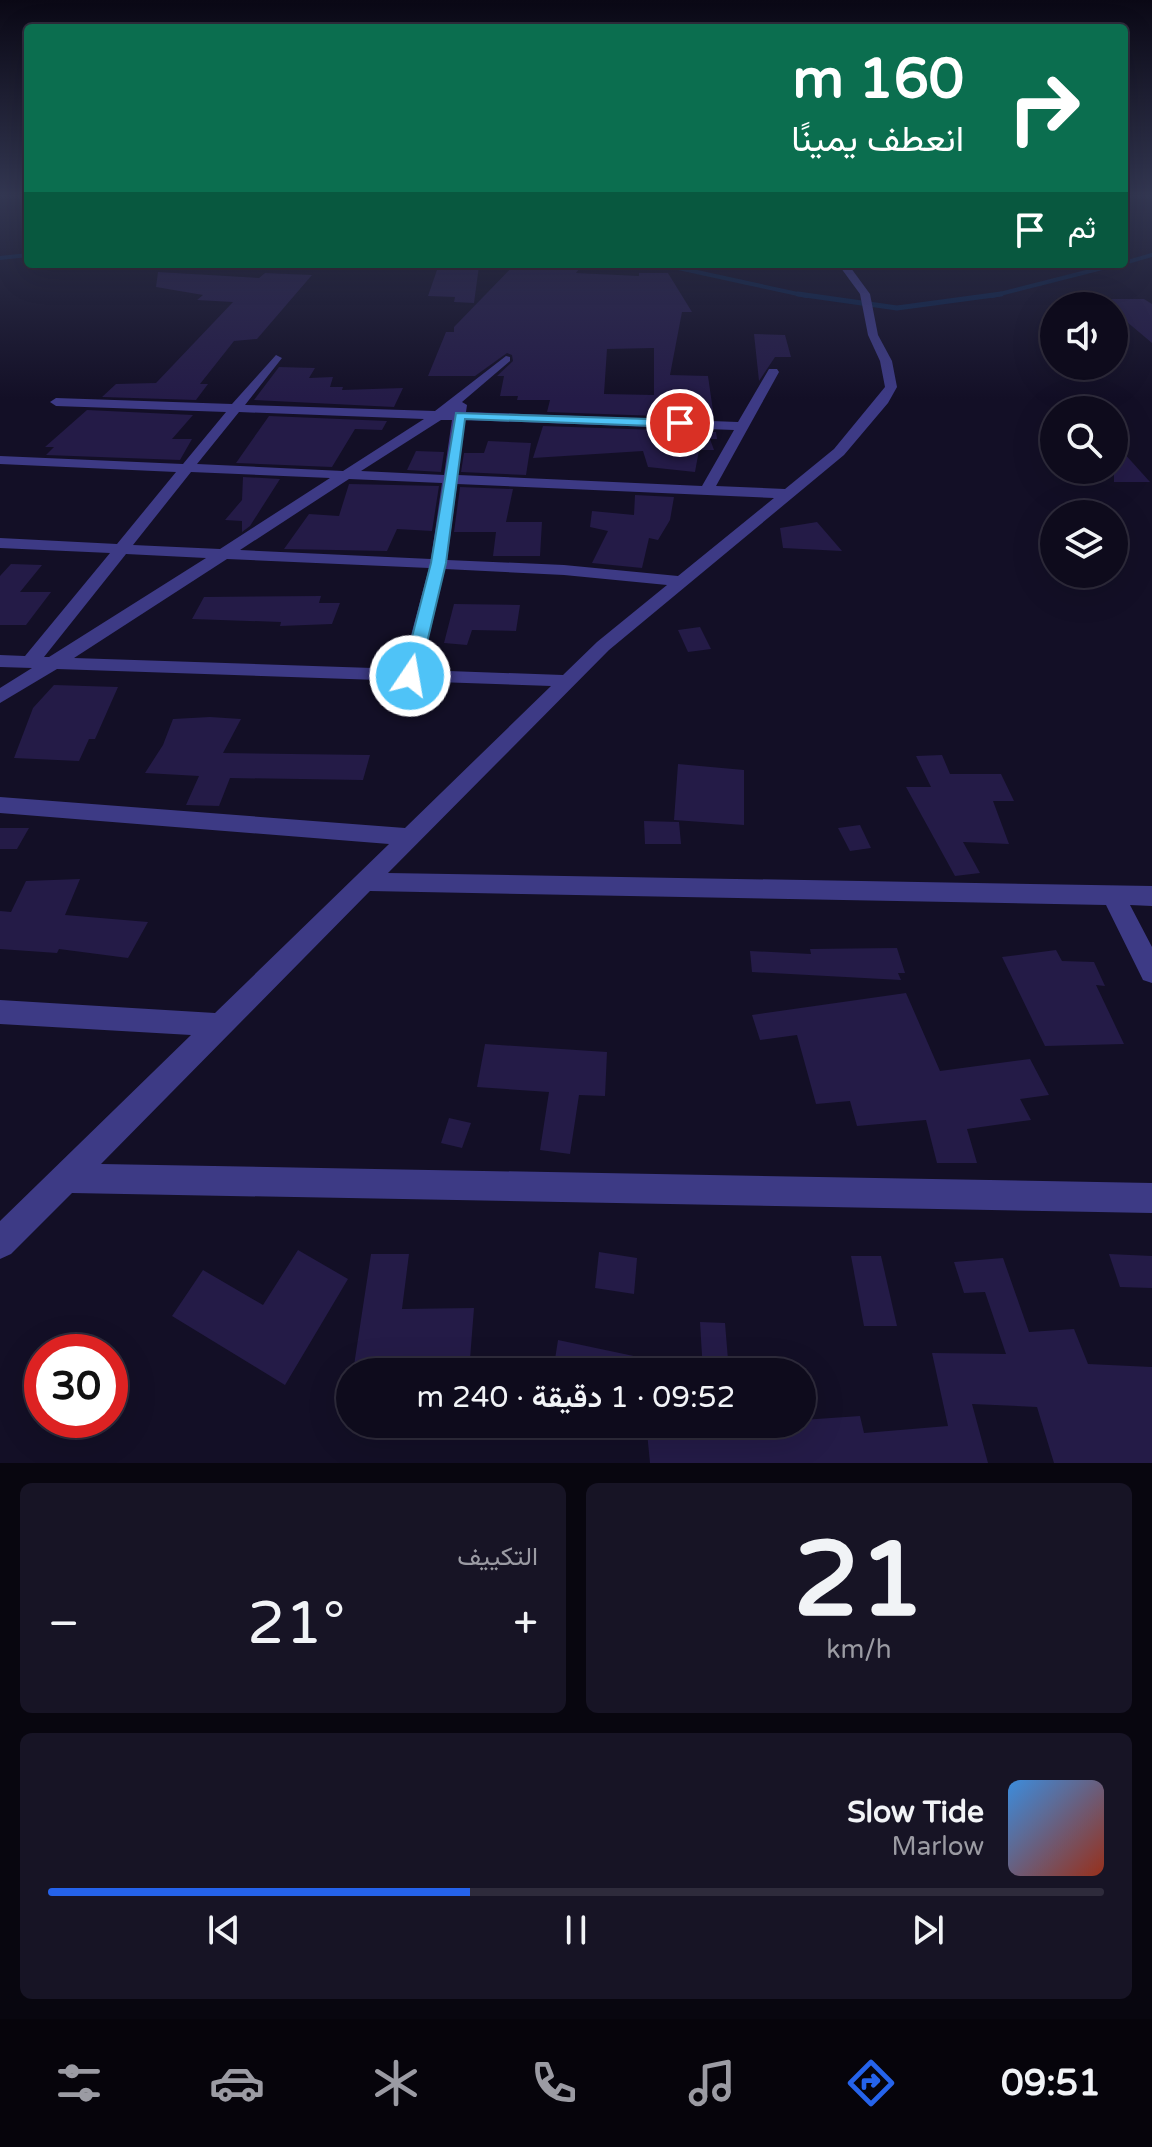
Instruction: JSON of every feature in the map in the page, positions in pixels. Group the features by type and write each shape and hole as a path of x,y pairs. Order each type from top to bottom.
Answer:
{"street":[{"path":"0,1243 603,646 839,452 891,387 886,361 873,335 865,294 846,268"},
{"path":"29,663 276,358"},
{"path":"0,697 438,415 506,359"},
{"path":"707,489 773,372"},
{"path":"410,676 438,563 463,394"},
{"path":"56,402 743,426"},
{"path":"0,460 349,472 789,494"},
{"path":"0,543 227,551 681,581"},
{"path":"0,661 567,681"},
{"path":"0,805 410,837"},
{"path":"364,882 1152,896"},
{"path":"1113,895 1152,972"},
{"path":"0,1012 219,1025"},
{"path":"66,1178 1152,1198"}],"building":[{"path":"438,268 479,268 474,303 454,302 455,297 428,296"},
{"path":"511,268 566,268 579,269 576,273 639,276 639,273 668,273 692,312 682,312 670,375 708,376 714,418 547,412 550,400 517,400 518,396 500,396 504,376 497,376 513,361 512,355 507,353 475,376 428,376 446,332 454,332 454,327","holes":["654,348 654,395 604,394 607,349"]},
{"path":"158,272 259,278 265,273 312,275 257,339 234,341 200,384 208,384 196,400 102,397 116,384 156,383 233,302 197,300 203,295 156,287"},
{"path":"1128,299 1144,299 1152,304 1152,343 1128,323"},
{"path":"754,334 785,335 791,357 775,357 759,381"},
{"path":"279,367 315,368 309,378 333,377 330,387 343,387 342,390 403,388 394,407 254,400"},
{"path":"87,410 193,415 172,439 192,439 180,460 46,455 54,447 45,447"},
{"path":"269,416 387,421 382,430 355,429 332,467 236,463"},
{"path":"543,426 716,432 717,439 710,439 714,450 699,450 695,472 648,467 643,451 533,458"},
{"path":"488,441 531,443 526,475 461,472 464,453 484,453"},
{"path":"416,451 444,452 441,472 407,470"},
{"path":"1128,458 1150,482 1128,482"},
{"path":"243,477 280,479 250,526 242,532 242,521 225,520 242,500"},
{"path":"349,484 439,486 432,531 397,529 387,551 284,549 309,514 339,516"},
{"path":"460,487 513,489 506,522 542,522 540,556 493,556 496,532 454,532"},
{"path":"635,495 674,497 670,520 658,540 649,538 642,568 592,563 608,531 590,527 592,511 634,515"},
{"path":"817,522 842,551 783,548 780,528"},
{"path":"11,564 42,565 20,592 51,592 26,625 0,625 0,576"},
{"path":"321,596 319,603 340,603 332,624 280,626 281,622 192,619 204,597"},
{"path":"454,604 520,605 516,631 472,630 467,645 444,643"},
{"path":"700,627 711,649 688,652 678,630"},
{"path":"54,685 118,687 95,739 89,739 79,761 14,758 33,708"},
{"path":"173,719 241,719 223,753 370,755 363,780 230,778 219,806 186,805 199,776 145,773 163,745"},
{"path":"942,755 950,774 1001,774 1014,801 993,801 1009,844 963,842 980,873 955,876 906,787 931,787 916,756"},
{"path":"678,764 744,770 744,825 674,820"},
{"path":"644,821 679,822 681,844 645,844"},
{"path":"860,825 871,848 850,851 838,828"},
{"path":"0,828 29,828 17,849 0,849"},
{"path":"80,879 65,915 148,922 128,958 59,949 57,953 0,949 0,911 11,912 26,881"},
{"path":"897,948 905,973 898,973 901,980 752,972 750,951 811,954 810,949"},
{"path":"1056,950 1062,961 1094,962 1105,986 1096,985 1124,1044 1045,1046 1002,957"},
{"path":"906,993 940,1071 1030,1059 1049,1095 1020,1099 1031,1120 967,1129 977,1163 937,1163 926,1120 857,1126 850,1101 816,1104 797,1035 760,1040 752,1015"},
{"path":"485,1044 607,1052 605,1096 579,1095 570,1154 540,1150 549,1092 477,1087"},
{"path":"449,1118 471,1123 462,1148 441,1143"},
{"path":"298,1250 348,1279 285,1385 172,1316 203,1270 263,1305"},
{"path":"599,1252 637,1258 634,1294 595,1288"},
{"path":"371,1254 409,1254 402,1309 474,1308 470,1358 355,1358"},
{"path":"1109,1254 1152,1256 1152,1288 1120,1287"},
{"path":"851,1256 881,1256 897,1326 864,1326"},
{"path":"1003,1258 1029,1332 1074,1329 1088,1364 1152,1367 1152,1463 1054,1463 1037,1407 972,1404 988,1463 650,1463 648,1438 816,1438 816,1419 860,1416 864,1433 948,1426 932,1353 1006,1354 985,1292 964,1293 954,1262"},
{"path":"700,1322 725,1323 728,1358 702,1358"},
{"path":"558,1340 643,1358 555,1358"}],"waterway":[{"path":"678,268 807,296"},
{"path":"999,294 1102,268"},
{"path":"798,294 897,308 999,294"},
{"path":"992,296 999,294"}],"route":[{"path":"410,676 438,563 460,415 680,423"}]}
